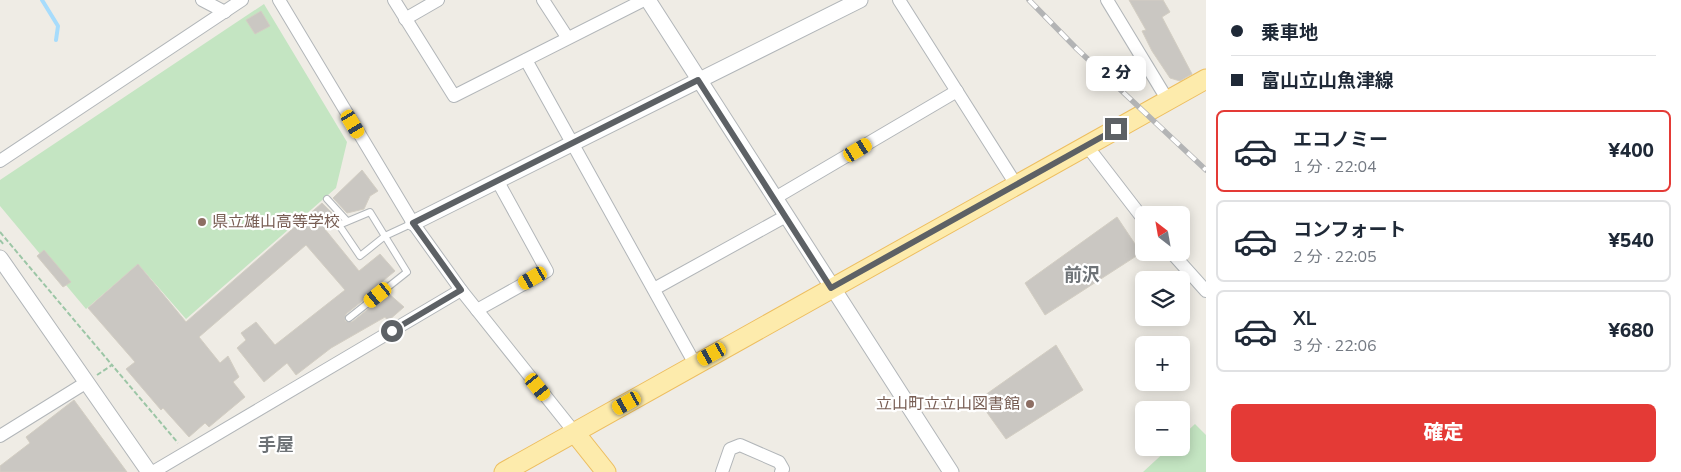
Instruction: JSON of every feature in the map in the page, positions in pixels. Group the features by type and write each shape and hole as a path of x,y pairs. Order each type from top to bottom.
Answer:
{"main road":[{"path":"504,472 1017,186 1167,99 1206,79"},
{"path":"575,432 606,472"}],"street":[{"path":"202,0 225,12"},
{"path":"0,161 242,0"},
{"path":"294,0 281,4 413,223 461,290 575,432"},
{"path":"394,0 454,96 644,0"},
{"path":"405,19 438,0"},
{"path":"542,0 568,38"},
{"path":"648,0 831,288 951,472"},
{"path":"413,223 860,0"},
{"path":"899,0 1017,186"},
{"path":"1107,0 1167,99"},
{"path":"526,60 695,364"},
{"path":"775,198 957,91"},
{"path":"1087,146 1135,208"},
{"path":"477,310 547,271 497,180"},
{"path":"654,289 786,216"},
{"path":"0,258 91,379 149,472"},
{"path":"1179,261 1206,291"},
{"path":"153,472 461,290"},
{"path":"0,436 91,379"},
{"path":"722,472 730,449 740,445 779,462 783,469 781,472"}],"lane":[{"path":"327,199 347,221"},
{"path":"349,318 407,272 385,236 370,212 339,225 360,256 385,236 413,223"}],"path":[{"path":"0,232 186,453"},
{"path":"91,379 112,365"}],"green space":[{"path":"264,4 347,142 336,188 186,319 138,264 86,309 0,206 0,180"},
{"path":"1195,424 1206,435 1206,472 1143,472 1160,456 1190,456 1190,429"}],"building":[{"path":"1129,0 1163,0 1170,12 1162,17 1192,74 1180,81 1170,78 1152,51 1142,31 1146,30"},
{"path":"261,11 270,26 255,34 246,20"},
{"path":"362,170 378,191 370,196 364,209 347,213 333,198"},
{"path":"322,203 336,217 324,228 359,271 380,254 395,271 378,285 380,287 346,314 345,321 352,322 388,293 404,307 388,321 385,317 331,348 296,375 287,363 264,382 237,348 246,340 241,333 256,322 275,345 345,290 306,245 199,337 220,363 228,356 239,377 233,382 245,397 209,427 205,423 189,437 163,408 161,410 126,369 135,362 88,308 138,264 186,322"},
{"path":"1117,217 1135,244 1135,257 1045,315 1025,283"},
{"path":"44,250 71,282 63,287 37,256"},
{"path":"1056,345 1083,390 1006,439 978,400"},
{"path":"74,400 127,472 0,472 0,466 30,443 26,437"}],"waterway":[{"path":"42,0 58,26 56,40"}],"railway":[{"path":"1029,0 1077,49 1206,170"}],"place":[{"name":"県立雄山高等学校","path":"202,222"},
{"name":"立山町立立山図書館","path":"1030,404"}],"district":[{"name":"前沢","path":"1082,275"},
{"name":"手屋","path":"276,445"}],"route":[{"path":"392,331 461,290 413,223 698,80 831,288 1017,186 1116,129"}]}
